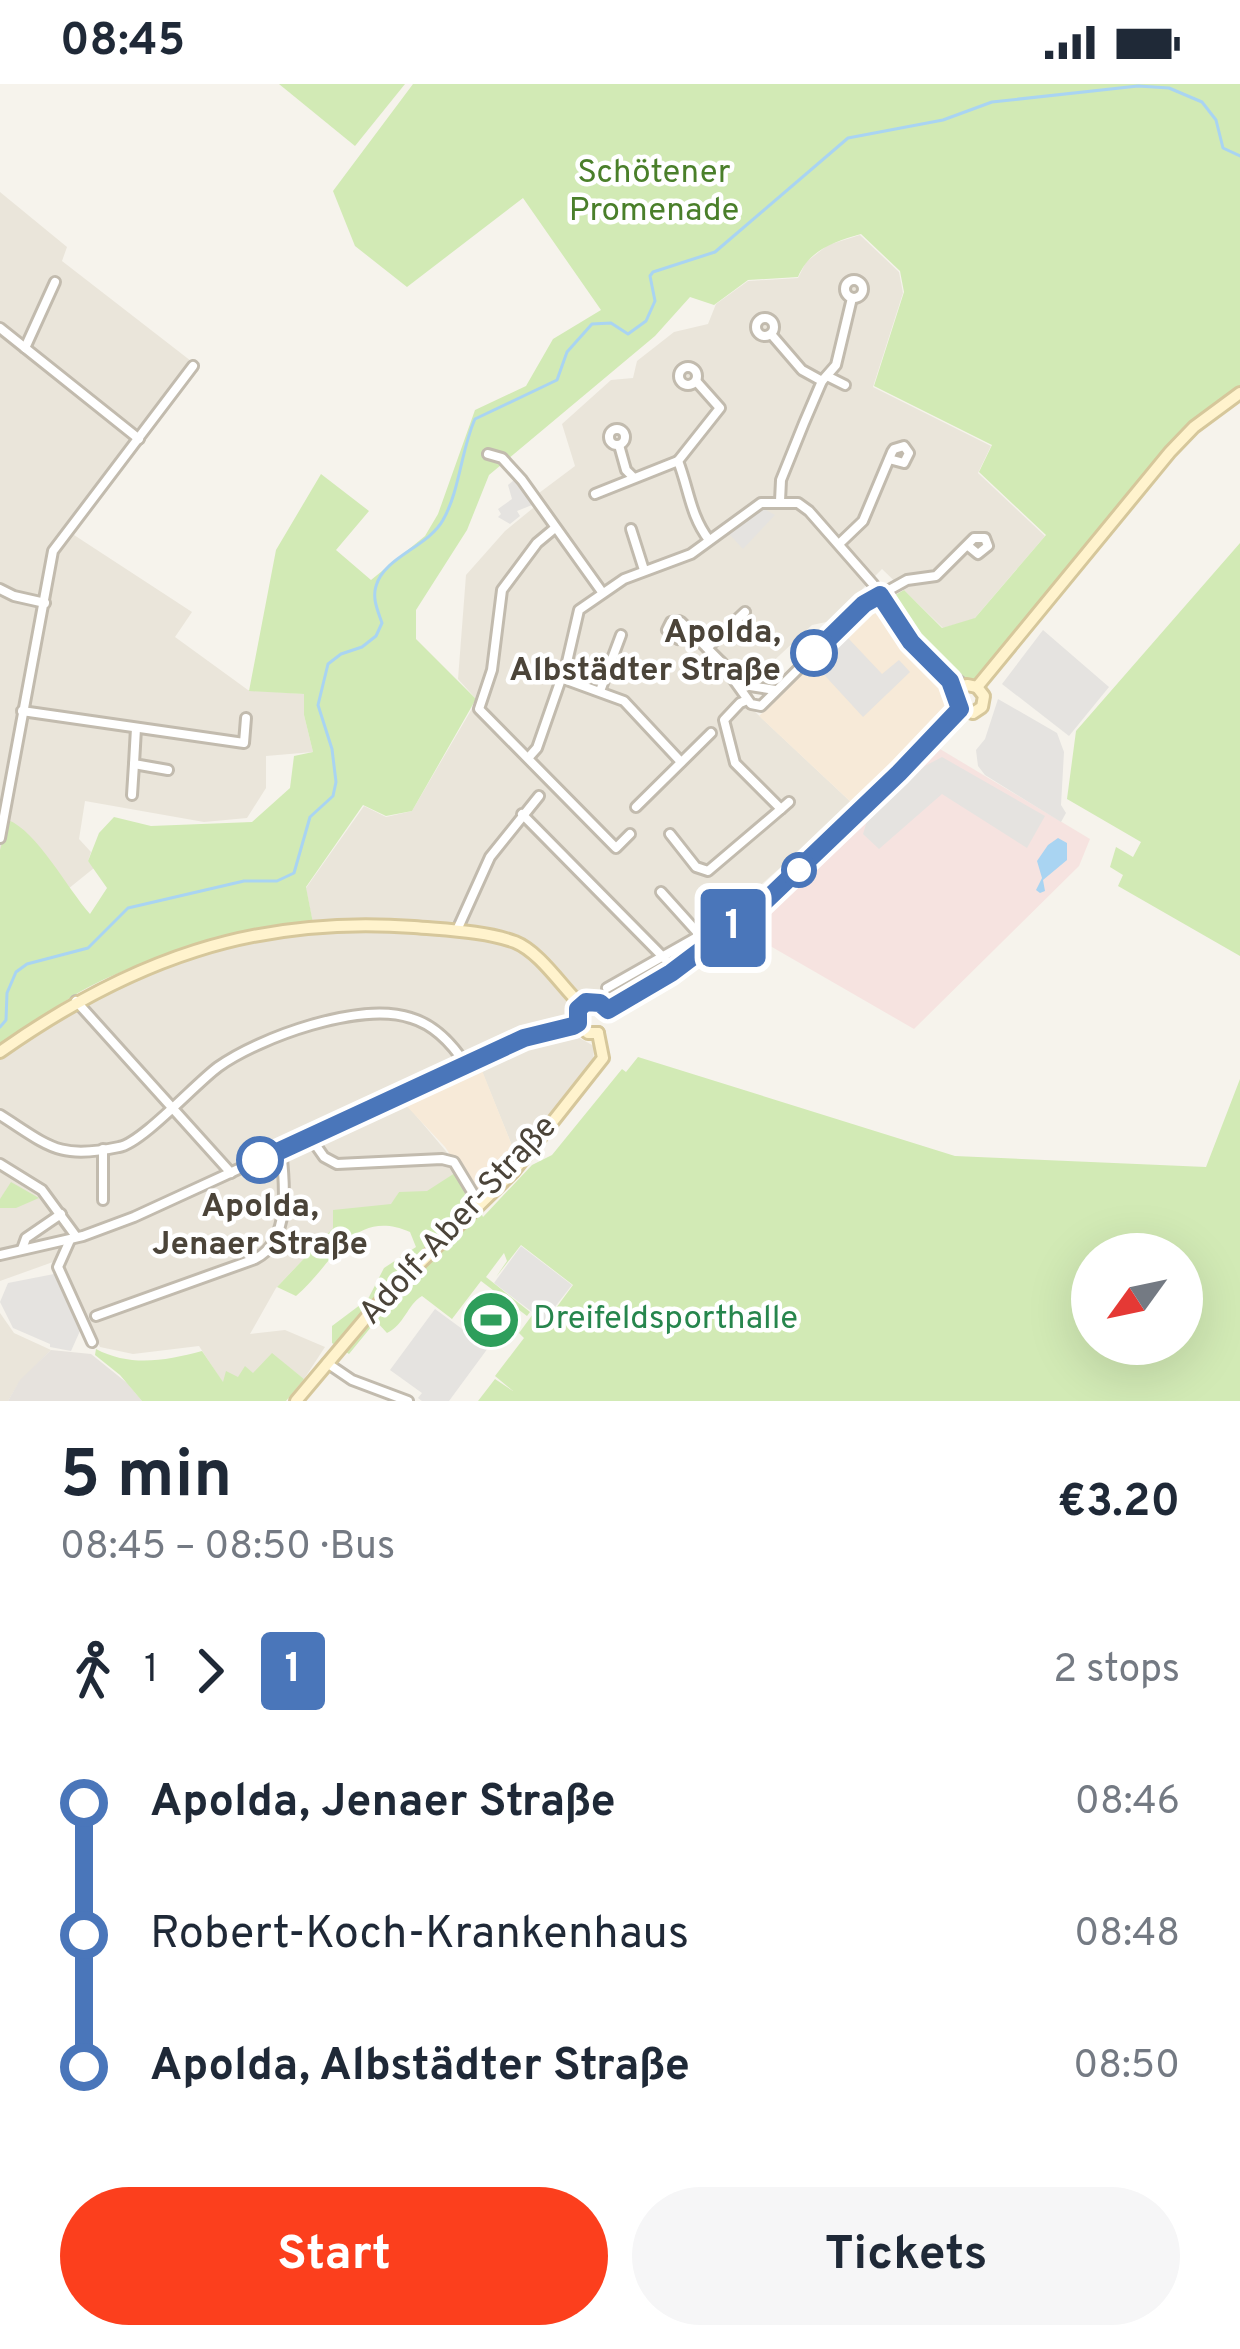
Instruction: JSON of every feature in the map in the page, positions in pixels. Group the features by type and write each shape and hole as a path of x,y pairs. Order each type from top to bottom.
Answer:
{"main road":[{"path":"608,1010 671,973 760,906 899,773 960,709 966,689 1194,427 1240,393"},
{"path":"960,709 973,713 982,707 984,696 966,689"},
{"path":"0,1052 75,1000 181,955 246,938 352,925 457,932 519,944 581,1005"},
{"path":"581,1005 596,1001 608,1010"},
{"path":"581,1005 578,1023 584,1031 598,1033 608,1024 608,1010"},
{"name":"Adolf-Aber-Straße","path":"296,1401 375,1307 535,1148 596,1069 602,1058 598,1033"}],"street":[{"path":"25,348 55,282"},
{"path":"780,502 781,480 841,350 852,298"},
{"path":"0,328 139,439"},
{"path":"770,334 802,370 845,385"},
{"path":"0,838 53,551 193,366"},
{"path":"595,494 678,461 720,408 696,381"},
{"path":"619,446 633,477"},
{"path":"488,454 508,463 602,592"},
{"path":"839,544 863,521 889,459"},
{"path":"678,461 689,489 692,517 709,540"},
{"path":"529,758 537,748 561,678 576,618 602,592 644,570 681,560 761,502 797,503 839,544 911,642 966,689"},
{"path":"555,528 537,543 502,590 492,670 479,709 616,848 630,834"},
{"path":"631,529 644,570"},
{"path":"721,662 753,706 761,706 864,604 907,580 935,577 967,545"},
{"path":"0,589 45,603"},
{"path":"707,648 745,612"},
{"path":"690,631 753,689 775,690"},
{"path":"600,692 621,635"},
{"path":"561,678 625,702 681,762"},
{"path":"753,689 749,700 728,713 724,730 735,763 781,809"},
{"path":"22,711 244,743 246,718"},
{"path":"132,795 136,728"},
{"path":"636,807 711,733"},
{"path":"134,764 168,770"},
{"path":"457,932 490,856 539,796"},
{"path":"670,834 696,867 708,871 789,802"},
{"path":"522,814 665,959"},
{"path":"607,988 692,942 697,932 661,892"},
{"path":"75,1000 231,1173"},
{"path":"0,1115 57,1151 126,1145 222,1064 243,1052 281,1035 358,1017 412,1018 443,1038 466,1065"},
{"path":"0,1255 83,1236 134,1217 524,1038 578,1023"},
{"path":"310,1137 324,1157 337,1164 454,1162 480,1205"},
{"path":"103,1149 103,1200"},
{"path":"96,1316 272,1249 281,1232 281,1149"},
{"path":"0,1164 41,1190 61,1214 70,1238 58,1268 92,1342"},
{"path":"22,1249 26,1238 61,1214"},
{"path":"327,1363 408,1401"}],"shaded area":[{"path":"0,192 67,247 62,261 200,368 74,535 192,612 175,637 248,690 305,694 304,715 313,752 266,756 266,788 247,818 204,822 85,801 79,839 91,852 88,861 94,868 68,889 58,877 0,893"},
{"path":"860,235 899,272 903,293 873,387 991,446 978,473 1045,536 974,619 943,628 882,569 831,621 812,625 737,695 853,804 669,965 604,994 584,997 573,1006 567,1021 570,1033 594,1046 593,1065 517,1158 479,1064 402,1099 461,1169 427,1192 399,1192 392,1204 334,1227 276,1288 250,1334 285,1330 325,1347 304,1379 272,1354 253,1374 223,1383 199,1346 133,1354 100,1347 62,1267 53,1262 0,1281 0,1047 73,996 125,972 179,952 313,924 306,888 364,806 386,817 412,811 477,700 458,679 466,575 505,531 538,504 539,493 575,466 562,424 611,380 633,378 637,361 674,332 708,324 716,304 748,281 798,278 806,262 828,245"},
{"path":"521,481 534,498 532,505 517,511 520,516 510,524 498,517 498,509 512,499 508,485"},
{"path":"764,509 775,515 743,549 729,534"},
{"path":"870,608 940,678 948,689 949,704 853,804 759,716"},
{"path":"1043,630 1109,687 1069,736 1002,684"},
{"path":"848,638 882,674 899,660 910,672 863,717 817,667"},
{"path":"998,699 1057,733 1064,752 1061,805 1066,813 1061,822 978,766 976,750 985,739"},
{"path":"935,746 1090,839 1079,866 914,1029 746,932"},
{"path":"942,757 1045,816 1027,848 942,794 879,849 863,834 867,821 925,766"},
{"path":"479,1063 517,1158 480,1200 445,1147 401,1100"},
{"path":"521,1246 572,1285 544,1321 494,1283"},
{"path":"54,1274 80,1331 71,1351 50,1347 13,1328 0,1302 8,1283"},
{"path":"435,1309 488,1348 449,1401 422,1401 418,1398 422,1393 390,1370"},
{"path":"0,1313 14,1333 51,1350 20,1381 8,1401 0,1401"},
{"path":"51,1350 91,1354 142,1401 8,1401 20,1380"}],"green space":[{"path":"279,84 405,84 355,146"},
{"name":"Schötener Promenade","path":"413,84 1240,84 1240,386 1189,423 1165,448 976,679 969,681 908,626 895,595 904,590 942,628 975,618 1046,535 979,472 992,445 874,386 904,292 900,271 861,234 816,253 798,277 748,280 714,305 690,297 655,336 489,475 467,530 416,610 416,639 476,699 412,811 386,816 363,805 306,887 313,923 188,950 127,970 70,998 0,1047 0,850 8,820 41,848 90,914 107,888 88,861 99,833 114,817 151,826 252,822 290,788 294,756 313,752 304,694 249,691 276,550 321,474 369,511 336,550 371,580 425,536 438,514 475,410 526,386 553,339 601,310 523,198 407,287 355,246 333,191"},
{"path":"1240,543 1240,956 1118,886 1123,875 1110,867 1116,847 1133,857 1141,842 1067,799 1076,731"},
{"path":"638,1057 955,1156 1206,1167 1240,1079 1240,1401 478,1401 495,1379 513,1391 495,1376 524,1338 519,1333 533,1314 545,1323 573,1285 521,1245 496,1277 507,1261 504,1253 486,1277 530,1312 527,1316 481,1281 452,1319 422,1296 387,1333 376,1321 349,1354 332,1343 332,1326 368,1299 384,1268 416,1247 410,1232 390,1226 358,1233 296,1296 277,1287 333,1228 333,1210 391,1204 399,1192 427,1191 461,1169 483,1217 532,1165 552,1155 622,1069 626,1072"},
{"path":"11,1182 39,1198 16,1208 0,1208"},
{"path":"96,1349 148,1361 202,1351 223,1382 226,1371 238,1377 245,1366 253,1373 272,1353 304,1379 286,1401 142,1401 95,1355"}],"water":[{"path":"1058,838 1067,843 1067,860 1043,880 1045,891 1040,893 1036,890 1042,878 1037,861"}],"waterway":[{"path":"0,1027 6,1020 7,993 16,972 27,964 88,948 128,908 244,881 277,881 294,873 310,817 333,796 336,782 332,749 318,705 328,664 376,636 382,623 376,586 388,567 443,520 475,419 557,380 567,352 592,324 611,323 628,334 646,321 655,301 653,272 715,252 848,138 943,120 992,102 1138,86 1169,88 1202,102 1216,120 1223,148 1240,156"}],"bus line":[{"name":"1","path":"260,1160 524,1038 573,1026 578,1023 578,1009 586,1002 596,1001 608,1010 671,973 776,892 960,709 950,681 911,642 880,595 864,604 814,653"}],"place":[{"name":"Apolda, Albstädter Straße","path":"814,653"},
{"name":"Apolda, Jenaer Straße","path":"260,1160"},
{"name":"Dreifeldsporthalle","path":"491,1320"}]}
